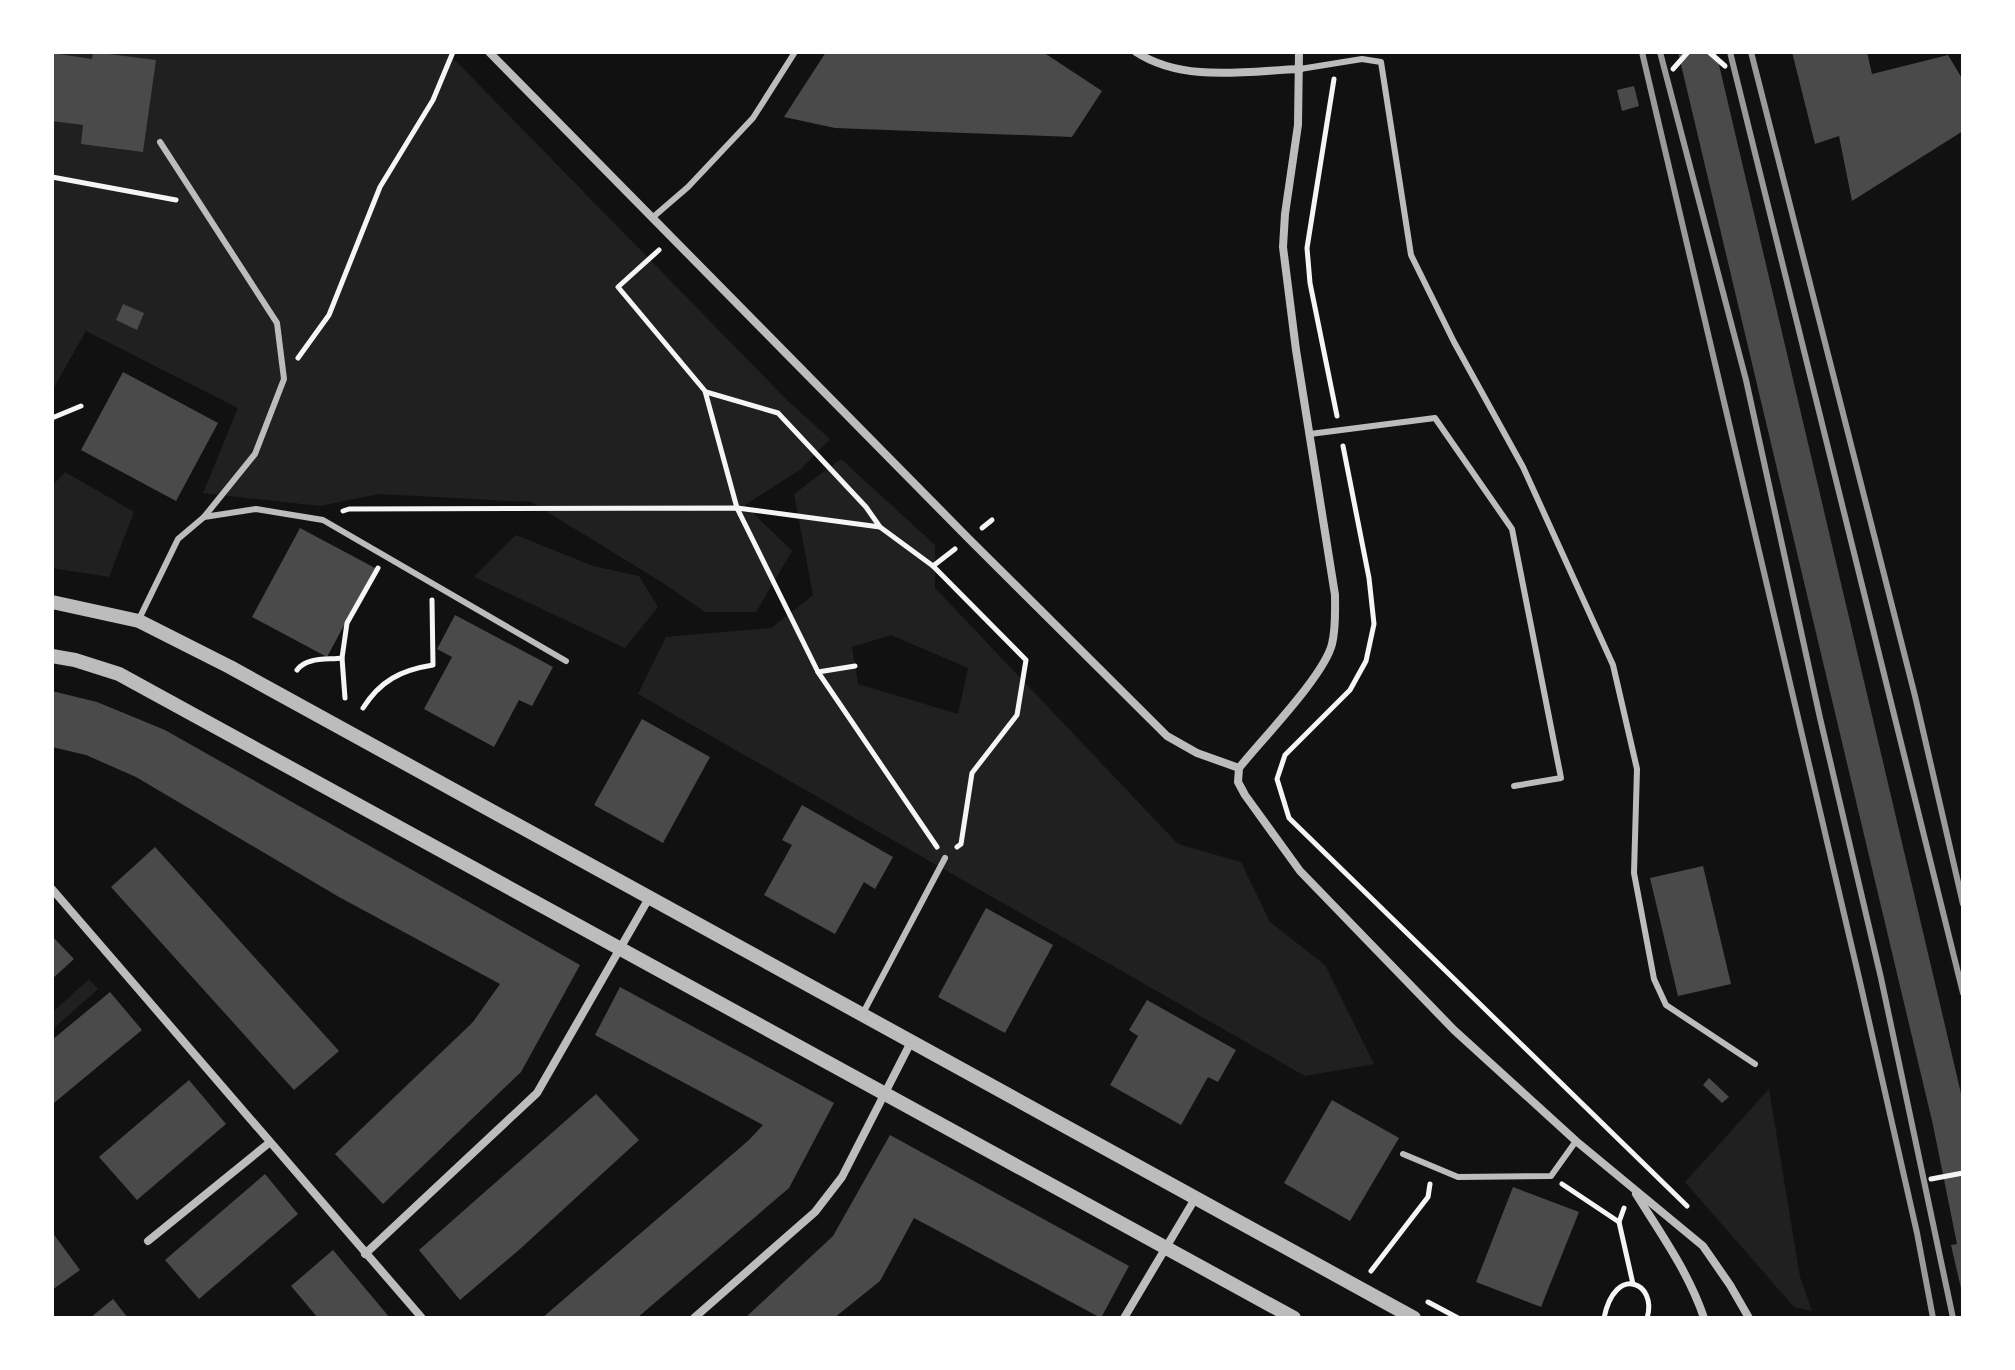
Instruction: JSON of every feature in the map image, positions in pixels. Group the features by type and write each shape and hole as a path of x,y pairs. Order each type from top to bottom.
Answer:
{"street":[{"path":"489,52 1167,736 1197,753 1239,768"},
{"path":"1136,52 1176,70 1300,69"},
{"path":"1299,52 1298,125 1283,247 1335,595 1331,647 1321,667 1239,768 1238,782 1300,871 1454,1030 1576,1141 1703,1246 1749,1318"},
{"path":"52,602 139,621 230,667 1414,1318"},
{"path":"52,656 119,674 1294,1318"},
{"path":"52,889 422,1318"},
{"path":"365,1254 537,1093 649,898"},
{"path":"694,1318 815,1212 842,1177 911,1042"},
{"path":"148,1241 269,1143"},
{"path":"1631,1187 1674,1255 1704,1318"},
{"path":"1124,1318 1196,1197"},
{"path":"1697,1318 1698,1300"}],"lane":[{"path":"652,218 688,187 753,118 795,52"},
{"path":"1300,69 1362,59 1381,62 1411,255 1454,342 1523,467 1613,665 1637,769 1634,873 1654,979 1666,1005 1755,1064"},
{"path":"139,621 178,539 204,517 255,454 284,379 277,323 160,142"},
{"path":"1310,434 1435,418 1512,529 1561,778 1514,786"},
{"path":"204,517 256,509 323,520 566,661"},
{"path":"862,1015 945,858"},
{"path":"1403,1154 1458,1177 1551,1176 1576,1141"}],"path":[{"path":"284,379 329,315 380,187 433,100 453,52"},
{"path":"1673,69 1688,52"},
{"path":"1709,52 1725,66"},
{"path":"52,177 201,204"},
{"path":"672,238 618,287 705,391 737,508 818,672 935,844"},
{"path":"705,391 778,413 866,507 880,527 933,566 1026,660 1017,715 972,773 961,844 945,858"},
{"path":"52,418 81,406"},
{"path":"323,520 349,509 737,508 880,527"},
{"path":"933,566 969,539"},
{"path":"345,698 342,658 347,623 385,557"},
{"path":"363,708 389,678 433,665 432,583"},
{"path":"297,670 308,662 342,658"},
{"path":"818,672 855,666"},
{"path":"1285,755 1277,779 1289,818 1673,1191"},
{"path":"1931,1179 1963,1173"},
{"path":"1551,1176 1619,1222"},
{"path":"1631,1187 1619,1222 1633,1284"},
{"path":"1371,1271 1428,1197"},
{"path":"1604,1318 1612,1293 1621,1285 1633,1284 1642,1289 1649,1300 1647,1318"}],"shaded area":[{"path":"52,52 447,52 787,400 830,439 801,469 745,505 792,551 756,612 705,612 531,502 379,494 320,506 203,493 238,408 86,331 52,391"},
{"path":"841,459 935,545 935,588 1178,844 1241,862 1270,922 1325,965 1374,1064 1305,1076 638,694 666,637 771,628 813,595 794,494","holes":["891,635 968,668 958,714 858,684 852,647"]},
{"path":"65,472 134,512 109,577 52,568 52,486"},
{"path":"516,535 593,566 639,576 658,607 625,648 474,577"},
{"path":"89,979 98,989 52,1030 52,1013"},
{"path":"1769,1089 1800,1277 1812,1311 1794,1307 1685,1182"}],"building":[{"path":"93,52 156,60 143,152 81,144 83,125 52,121 52,53 92,59"},
{"path":"826,52 1043,52 1102,91 1072,137 835,128 784,117"},
{"path":"1678,52 1716,52 1963,1102 1963,1297 1951,1245 1957,1244 1933,1125"},
{"path":"1792,52 1867,52 1872,74 1948,55 1963,80 1963,131 1852,201 1839,136 1815,144"},
{"path":"1634,86 1639,106 1622,111 1617,90"},
{"path":"123,304 144,313 137,330 116,320"},
{"path":"123,372 218,423 176,501 81,450"},
{"path":"300,528 375,568 327,657 252,617"},
{"path":"455,615 553,667 532,706 519,700 494,747 424,709 452,657 437,649"},
{"path":"52,691 97,702 165,730 580,965 521,1072 383,1204 335,1154 473,1022 500,984 339,897 136,777 86,755 52,747"},
{"path":"642,719 710,757 663,843 594,805"},
{"path":"802,805 893,857 875,889 864,882 835,934 764,895 792,845 782,840"},
{"path":"155,847 339,1051 294,1090 111,887"},
{"path":"1703,866 1731,984 1678,996 1650,878"},
{"path":"986,908 1053,945 1005,1033 938,997"},
{"path":"52,936 74,959 52,979"},
{"path":"620,987 834,1103 789,1188 637,1318 542,1318 763,1125 595,1035"},
{"path":"110,992 142,1030 54,1103 52,1040"},
{"path":"1147,1000 1236,1050 1218,1082 1208,1077 1181,1125 1110,1085 1138,1036 1129,1030"},
{"path":"1709,1078 1729,1097 1722,1103 1703,1085"},
{"path":"189,1080 226,1124 137,1200 99,1157"},
{"path":"596,1094 639,1140 460,1300 419,1250"},
{"path":"1332,1100 1399,1138 1350,1221 1284,1183"},
{"path":"890,1135 1129,1266 1101,1318 914,1218 880,1281 834,1318 745,1318 833,1236"},
{"path":"265,1174 298,1214 199,1299 165,1260"},
{"path":"1513,1187 1579,1212 1541,1307 1476,1282"},
{"path":"52,1232 80,1270 52,1290"},
{"path":"333,1250 390,1318 318,1318 291,1286"},
{"path":"113,1299 128,1318 90,1318"}],"railway":[{"path":"1642,52 1860,982 1917,1233 1933,1318"},
{"path":"1660,52 1746,380 1881,978 1953,1318"},
{"path":"1730,52 1963,993"},
{"path":"1751,52 1915,696 1963,904"}]}
